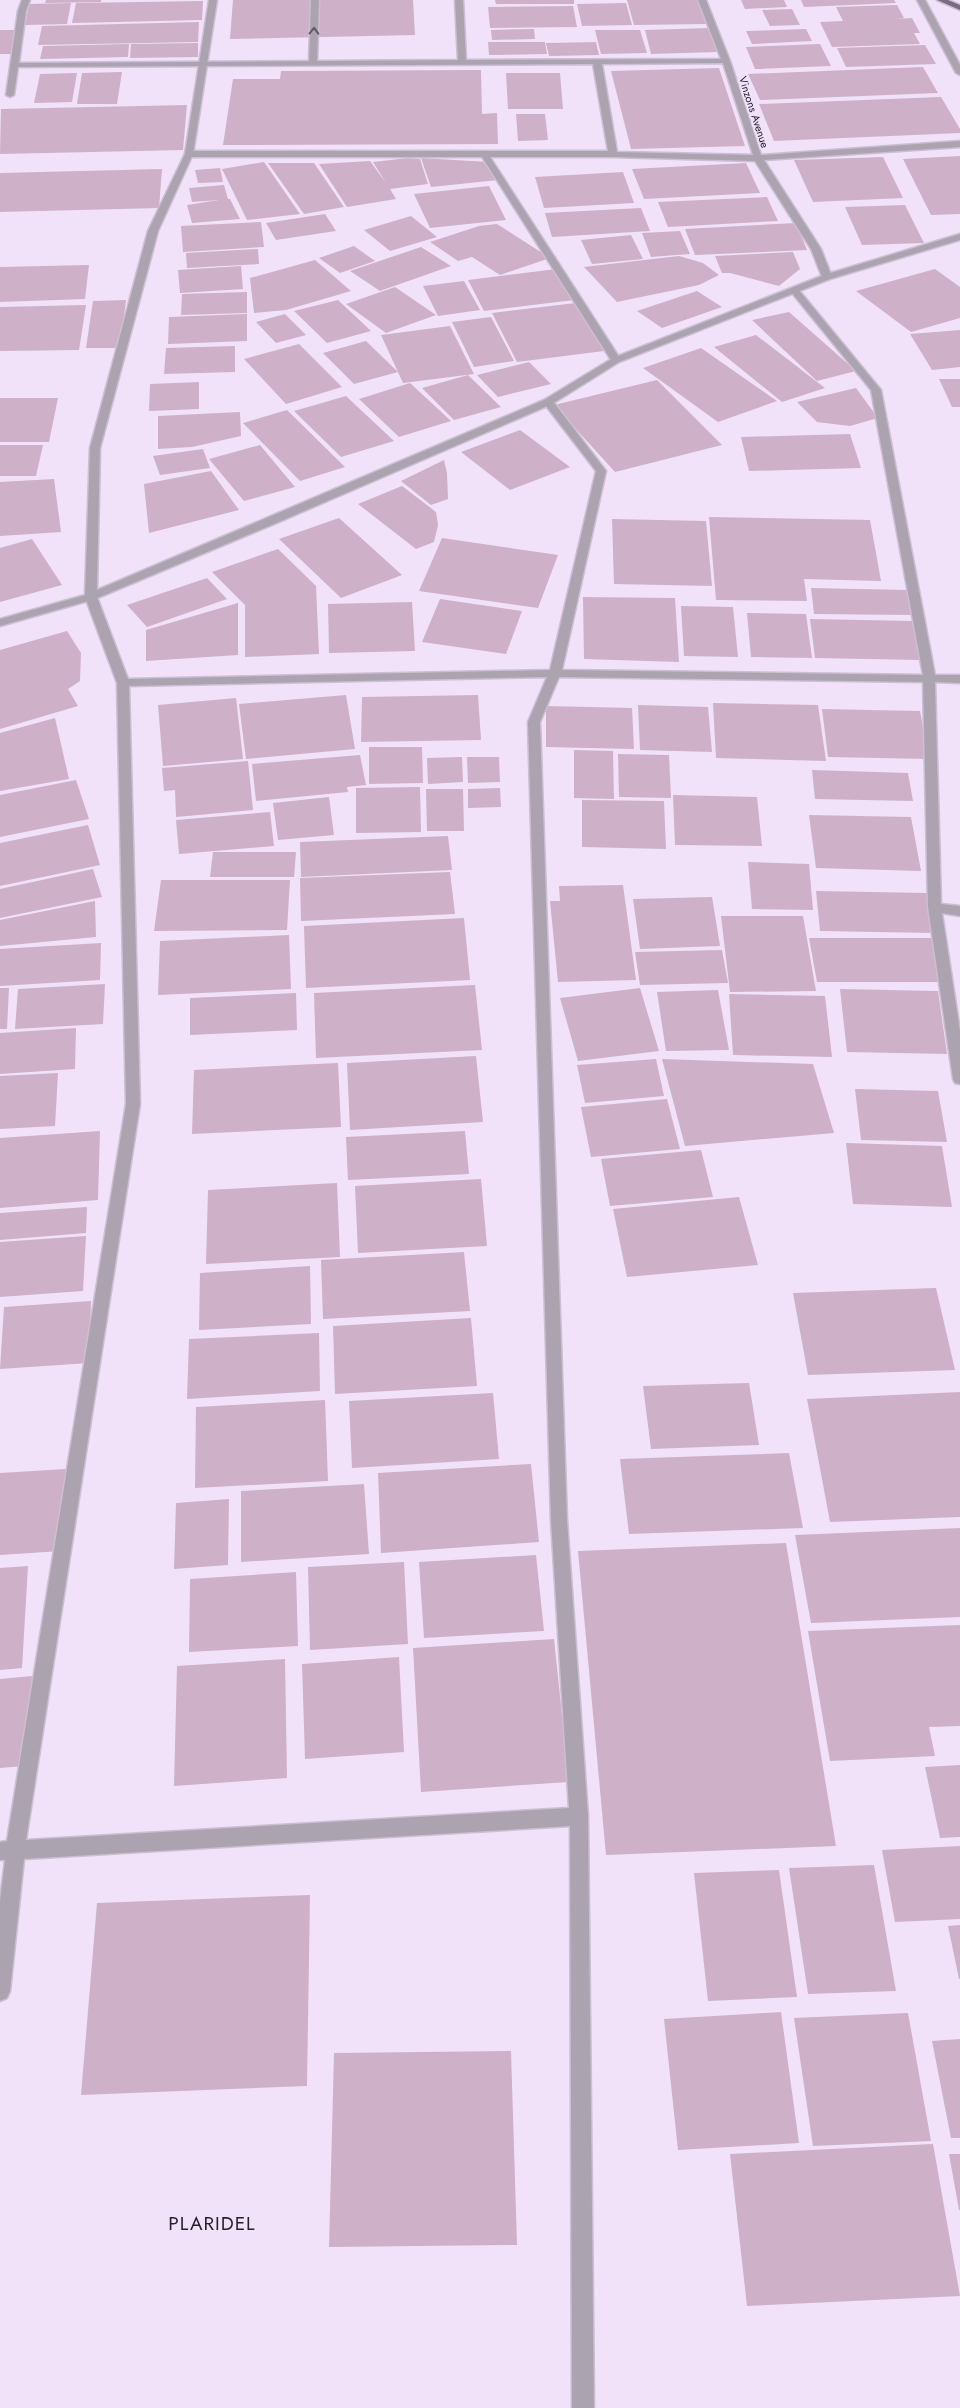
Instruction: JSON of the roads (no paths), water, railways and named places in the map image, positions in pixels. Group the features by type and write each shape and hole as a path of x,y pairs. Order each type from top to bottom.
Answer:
{"main road":[{"path":"941,0 960,8"}],"street":[{"path":"10,95 22,11 26,0"},
{"path":"0,1991 8,1851 134,1104 123,683 91,597 95,448 153,230 190,154 213,0"},
{"path":"313,63 314,0"},
{"path":"459,0 462,61"},
{"name":"Vinzons Avenue","path":"702,0 726,61 758,158 816,249 828,276"},
{"path":"921,0 960,73"},
{"path":"597,61 613,154"},
{"path":"14,65 726,61"},
{"path":"190,154 613,154 758,158 960,144"},
{"path":"485,155 616,360"},
{"path":"0,623 91,597 548,402 616,360 795,291 828,276 960,237"},
{"path":"795,291 876,390 929,677 935,907 960,1079"},
{"path":"548,402 601,471 555,672 534,722 559,1520 580,1816 583,2408"},
{"path":"123,683 555,672 960,679"},
{"path":"935,907 960,911"},
{"path":"8,1851 580,1816"}],"district":[{"name":"PLARIDEL","path":"212,2223"}]}
